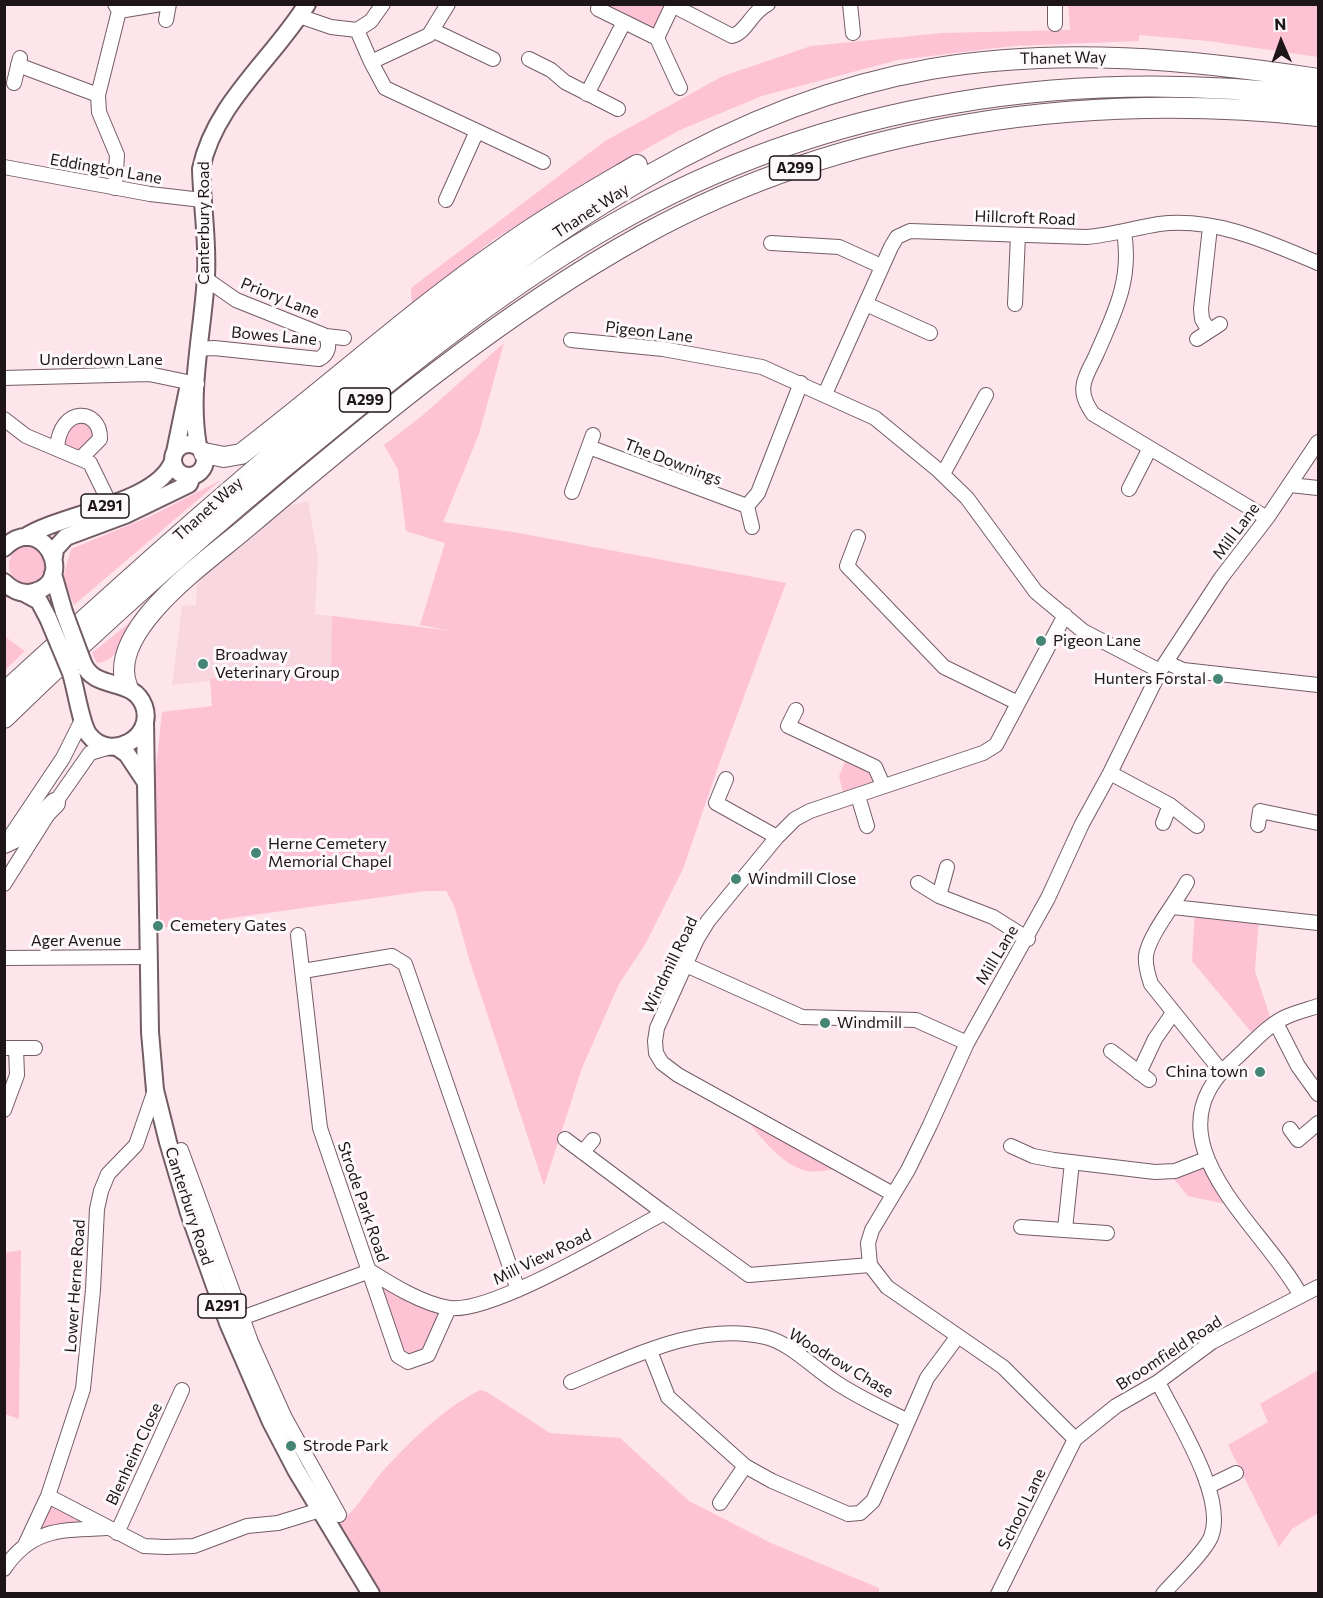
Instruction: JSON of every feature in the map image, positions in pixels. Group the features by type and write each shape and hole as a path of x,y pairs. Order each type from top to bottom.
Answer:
{"highway":[{"name":"Thanet Way","path":"4,693 247,475 424,330 537,247 620,191 683,154 770,115 815,98 930,69 1021,59 1101,57 1154,59 1318,79"},
{"name":"Thanet Way","path":"4,718 53,671 277,472 426,352 544,267 614,224 687,187 773,151 841,128 901,113 1012,93 1085,87 1174,86 1266,91 1318,98"},
{"name":"A299","path":"118,685 125,657 143,623 154,609 327,459 443,368 524,310 662,225 780,173 900,137 1026,114 1096,108 1184,107 1318,116"},
{"name":"A299","path":"201,449 224,457 241,454 365,352 465,275 572,203 678,144 745,115 770,115"},
{"path":"298,501 302,489 327,459"},
{"path":"5,844 25,833 55,802"}],"main road":[{"name":"Canterbury Road","path":"174,457 194,377 206,279 201,169 212,135 225,113 303,10"},
{"name":"Canterbury Road","path":"194,377 194,422 201,449"},
{"path":"192,476 177,471 174,457 185,444 201,449"},
{"name":"A291","path":"192,476 204,467 201,449"},
{"name":"A291","path":"11,542 36,530 110,504 162,479 169,472 174,457"},
{"name":"Thanet Way","path":"24,593 39,590 53,566 55,549 66,537 146,505 189,484 192,476"},
{"path":"11,542 43,542 53,566 56,615 77,668 82,716 90,736 97,743 115,747 127,754 145,782"},
{"path":"4,582 16,591 39,601 56,615"},
{"path":"77,668 93,677 118,685"},
{"name":"Canterbury Road","path":"118,685 139,696 145,722 150,1032 155,1090 189,1213 235,1321 271,1422 329,1502 371,1593"},
{"path":"115,747 136,738 145,722"}],"street":[{"path":"115,188 117,155 99,112 98,95 117,8 160,4"},
{"path":"166,20 169,4"},
{"path":"303,10 331,27 357,30 371,21 383,4"},
{"path":"371,62 429,35 448,4"},
{"path":"600,4 598,9 657,38 680,88"},
{"path":"657,38 673,5 732,36 742,32 756,11 768,4"},
{"path":"850,4 853,33"},
{"path":"1055,4 1055,24"},
{"path":"587,94 624,22"},
{"path":"357,30 385,88 543,162"},
{"path":"432,30 493,59"},
{"path":"529,59 587,94 618,109"},
{"path":"14,83 19,61 98,95"},
{"path":"446,200 477,131"},
{"name":"Eddington Lane","path":"4,167 115,188 202,200"},
{"name":"Hillcroft Road","path":"825,394 881,266 897,237 910,231 1088,237 1158,224 1188,223 1252,236 1318,263"},
{"path":"1197,339 1214,327 1202,319 1201,309 1210,227"},
{"path":"1124,232 1128,254 1126,276 1112,318 1083,385 1084,400 1093,414 1267,518"},
{"path":"1015,304 1018,235"},
{"path":"771,243 839,247 881,266"},
{"name":"Priory Lane","path":"206,279 237,300 326,336 344,338"},
{"path":"866,304 930,333"},
{"name":"Bowes Lane","path":"198,349 214,348 319,359 327,351 329,344 326,336"},
{"name":"Pigeon Lane","path":"571,340 637,346 762,367 875,417 895,431 967,498 1036,592 1091,636 1163,667 1318,685"},
{"name":"Underdown Lane","path":"4,378 149,374 194,377"},
{"path":"752,527 747,506 758,493 801,383"},
{"path":"943,474 986,395"},
{"path":"57,448 63,423 70,418 80,416 90,419 97,425 100,440 82,457"},
{"path":"4,419 22,441 57,448 82,457 93,465 110,504"},
{"name":"The Downings","path":"572,492 591,441 747,506"},
{"name":"Mill Lane","path":"870,1265 868,1243 872,1230 930,1125 967,1043 1001,980 1028,939 1082,824 1163,667 1221,578 1267,518 1318,442"},
{"path":"1129,489 1150,448"},
{"path":"1290,484 1318,488"},
{"path":"858,537 847,566 926,652 944,667 1016,702"},
{"name":"Windmill Road","path":"893,1194 678,1075 662,1063 656,1053 657,1028 708,921 777,837 795,819 884,785 983,753 996,745 1016,702 1065,615"},
{"path":"796,710 789,726 875,767 884,785"},
{"path":"5,844 63,759 82,716"},
{"path":"4,884 55,802 90,753 115,747"},
{"path":"1110,773 1170,805 1197,826"},
{"path":"726,779 716,803 777,837"},
{"path":"858,796 867,826"},
{"path":"1163,823 1170,805"},
{"path":"1258,825 1260,812 1318,823"},
{"path":"939,896 947,867"},
{"path":"1187,882 1149,944 1146,956 1151,984 1221,1071"},
{"path":"918,883 939,896 993,917 1028,939"},
{"path":"1173,907 1318,922"},
{"name":"Strode Park Road","path":"298,935 320,1128 370,1271 393,1347 398,1356 408,1362 428,1354 449,1308"},
{"path":"303,971 392,956 405,964 458,1123 518,1290"},
{"name":"Ager Avenue","path":"4,958 148,957"},
{"path":"686,965 801,1017 916,1020 967,1043"},
{"path":"1301,1296 1284,1268 1215,1178 1206,1159 1200,1109 1221,1071 1276,1023 1287,1016 1318,1006"},
{"path":"1111,1052 1144,1077 1155,1039 1173,1013"},
{"path":"1276,1023 1298,1066 1318,1094"},
{"path":"4,1110 17,1075 10,1048 35,1048"},
{"name":"Lower Herne Road","path":"4,1569 26,1543 48,1496 83,1389 93,1290 97,1209 101,1191 108,1174 136,1145 155,1090"},
{"path":"1290,1129 1298,1140 1318,1123"},
{"path":"565,1139 748,1275 870,1265 887,1287 1003,1367 1075,1439"},
{"path":"584,1152 593,1140"},
{"path":"1011,1146 1033,1156 1155,1172 1175,1171 1206,1159"},
{"name":"Canterbury Road","path":"182,1150 235,1321"},
{"path":"1065,1229 1072,1162"},
{"name":"Mill View Road","path":"449,1308 491,1300 518,1290 664,1213"},
{"path":"1021,1227 1107,1233"},
{"path":"235,1321 370,1271 398,1290 449,1308"},
{"name":"Broomfield Road","path":"1075,1439 1116,1406 1158,1382 1212,1342 1318,1287"},
{"name":"Woodrow Chase","path":"571,1382 650,1351 698,1336 738,1334 766,1337 794,1351 858,1396 908,1421"},
{"name":"Woodrow Chase","path":"650,1351 668,1397 745,1466 772,1481 848,1514 860,1513 873,1502 927,1378 958,1336"},
{"path":"1158,1382 1209,1486 1214,1508 1211,1537 1163,1593"},
{"name":"Blenheim Close","path":"112,1531 182,1390"},
{"name":"School Lane","path":"998,1593 1075,1439"},
{"path":"720,1503 745,1466"},
{"path":"1209,1486 1236,1473"},
{"name":"Lower Herne Road","path":"48,1496 144,1546 194,1546 247,1526 278,1522 329,1502"},
{"name":"Canterbury Road","path":"329,1502 339,1515"},
{"name":"Lower Herne Road","path":"26,1543 61,1530 112,1531"}],"shaded area":[{"path":"600,5 673,5 670,10 662,11 657,21 661,28 657,38"},
{"path":"1068,5 1318,5 1318,57 1208,41 1139,35 1139,41 1013,46 898,60 762,96 680,130 576,188 493,240 412,305 411,288 605,141 723,76 811,46 942,33 1070,30"},
{"path":"504,343 479,434 443,522 513,532 786,583 683,869 646,943 619,984 582,1068 544,1186 470,962 454,905 446,891 425,891 160,928 154,787 162,712 212,706 210,679 331,668 332,616 453,631 420,625 445,543 406,531 398,470 384,445 423,415"},
{"path":"70,418 97,425 87,455 63,450 57,439"},
{"path":"221,480 74,605 63,578 71,549 151,516"},
{"path":"308,501 318,557 315,614 332,616 332,668 172,685 182,606 196,605 197,578 284,507"},
{"path":"27,547 40,552 45,565 40,578 27,583 14,578 9,565 14,552"},
{"path":"134,619 116,653 111,658 97,663 92,653"},
{"path":"4,636 25,651 5,670 4,670"},
{"path":"848,754 875,767 883,785 845,800 839,776"},
{"path":"1195,909 1259,917 1255,971 1273,1026 1257,1039 1192,961"},
{"path":"738,1108 845,1167 813,1172 793,1166 766,1144"},
{"path":"1206,1159 1235,1206 1188,1196 1167,1171"},
{"path":"21,1250 19,1419 5,1414 4,1253"},
{"path":"370,1271 449,1308 428,1355 408,1362"},
{"path":"1318,1370 1318,1513 1292,1529 1279,1547 1228,1445 1268,1422 1260,1404"},
{"path":"480,1390 487,1392 550,1433 620,1438 689,1501 771,1543 879,1588 879,1593 371,1593 329,1527 338,1523 353,1510 383,1471 416,1437 453,1406"},
{"path":"48,1496 107,1528 26,1543"}],"place":[{"name":"Pigeon Lane","path":"1041,641"},
{"name":"Broadway Veterinary Group","path":"203,664"},
{"name":"Hunters Forstal","path":"1218,679"},
{"name":"Herne Cemetery Memorial Chapel","path":"256,853"},
{"name":"Windmill Close","path":"736,879"},
{"name":"Cemetery Gates","path":"158,926"},
{"name":"Windmill","path":"825,1023"},
{"name":"China town","path":"1260,1072"},
{"name":"Strode Park","path":"291,1446"}]}
